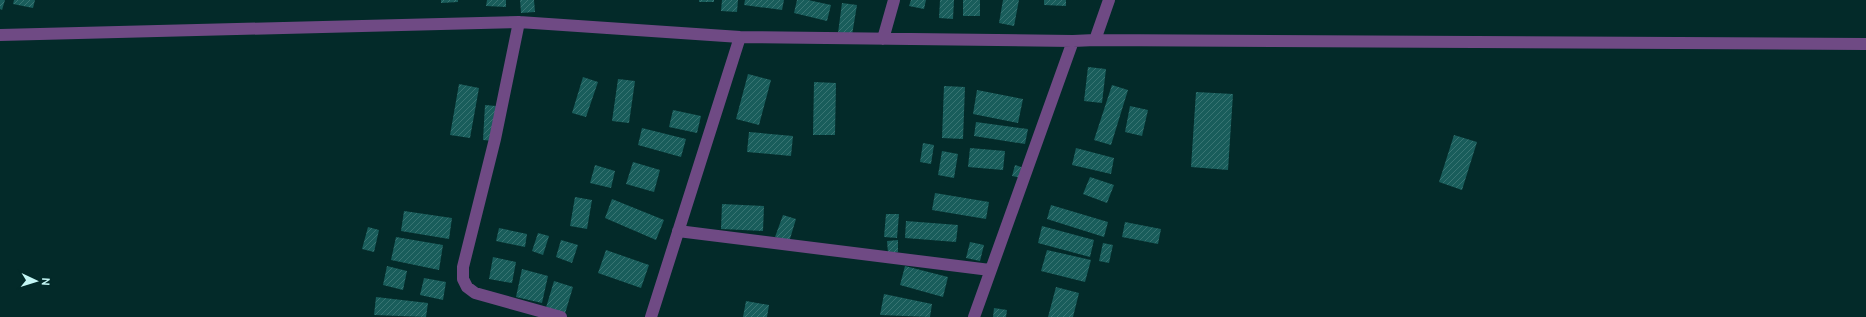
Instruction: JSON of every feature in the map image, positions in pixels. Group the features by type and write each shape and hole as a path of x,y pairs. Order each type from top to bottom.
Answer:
{"street":[{"path":"883,39 894,0"},
{"path":"1095,40 1109,0"},
{"path":"0,35 519,22 740,38 1073,42 1095,40 1866,44"},
{"path":"519,22 496,139 462,267 463,279 467,287 475,293 561,317"},
{"path":"651,317 740,38"},
{"path":"974,317 1073,42"},
{"path":"678,231 990,270"}],"building":[{"path":"0,0 5,0 2,10 0,9"},
{"path":"14,0 35,0 33,8 13,4"},
{"path":"441,0 458,0 458,2 441,3"},
{"path":"487,0 506,0 506,7 486,6"},
{"path":"520,0 534,0 535,12 521,13"},
{"path":"699,0 714,0 714,2 699,2"},
{"path":"722,0 738,0 737,12 721,11"},
{"path":"745,0 784,0 782,10 744,5"},
{"path":"797,0 808,0 831,5 827,21 794,13"},
{"path":"911,0 926,0 924,9 909,6"},
{"path":"940,0 954,0 953,19 939,18"},
{"path":"963,0 980,0 980,16 963,16"},
{"path":"1003,0 1019,0 1014,26 999,23"},
{"path":"1044,0 1066,0 1066,6 1044,5"},
{"path":"842,3 857,5 852,35 838,33"},
{"path":"1088,67 1106,69 1102,103 1084,101"},
{"path":"748,74 771,80 759,125 736,119"},
{"path":"583,77 598,82 586,117 572,113"},
{"path":"618,79 635,81 629,123 612,121"},
{"path":"814,82 836,83 835,135 813,135"},
{"path":"459,84 479,88 470,138 450,135"},
{"path":"1112,85 1128,90 1111,145 1094,140"},
{"path":"944,86 965,87 963,139 942,138"},
{"path":"977,90 1023,99 1018,123 973,114"},
{"path":"1196,92 1233,94 1228,170 1191,167"},
{"path":"485,105 496,106 494,141 483,140"},
{"path":"1130,106 1148,110 1142,136 1125,132"},
{"path":"673,110 701,116 697,133 669,127"},
{"path":"976,122 1028,129 1025,144 974,136"},
{"path":"642,128 686,139 681,157 638,145"},
{"path":"749,132 793,136 791,156 747,152"},
{"path":"1454,135 1477,142 1462,190 1439,182"},
{"path":"923,143 934,145 931,164 920,162"},
{"path":"970,148 1005,151 1003,170 968,167"},
{"path":"1076,148 1114,158 1111,174 1072,165"},
{"path":"942,151 958,154 954,178 938,175"},
{"path":"633,162 660,170 654,192 626,184"},
{"path":"595,165 615,171 611,188 590,183"},
{"path":"1015,165 1024,168 1021,178 1012,176"},
{"path":"1090,177 1114,185 1107,203 1083,194"},
{"path":"935,193 989,202 986,219 932,210"},
{"path":"575,197 592,200 587,229 570,226"},
{"path":"612,199 664,220 656,240 605,218"},
{"path":"722,204 764,206 763,231 721,229"},
{"path":"1051,205 1108,222 1104,237 1047,219"},
{"path":"404,211 452,218 449,239 401,231"},
{"path":"886,214 899,214 897,238 884,237"},
{"path":"783,215 796,219 789,242 775,237"},
{"path":"906,221 958,225 956,242 905,238"},
{"path":"1125,222 1161,229 1158,244 1122,237"},
{"path":"1042,226 1094,240 1090,257 1038,243"},
{"path":"368,227 379,230 374,252 362,249"},
{"path":"499,228 527,234 525,247 496,241"},
{"path":"538,233 549,236 543,255 532,251"},
{"path":"396,237 443,245 439,270 391,260"},
{"path":"561,240 578,245 572,263 556,257"},
{"path":"898,240 898,252 888,253 887,241"},
{"path":"970,242 984,245 980,261 966,258"},
{"path":"1103,243 1113,245 1109,263 1099,261"},
{"path":"606,250 649,265 641,288 598,273"},
{"path":"1047,250 1091,260 1085,282 1041,271"},
{"path":"493,257 516,262 512,283 489,279"},
{"path":"387,266 407,271 403,290 383,285"},
{"path":"905,266 948,277 943,297 900,285"},
{"path":"522,269 548,276 542,303 516,297"},
{"path":"424,278 446,282 443,300 420,295"},
{"path":"554,281 573,287 564,317 545,311"},
{"path":"1056,287 1079,293 1073,317 1048,317"},
{"path":"884,294 932,304 930,317 880,315"},
{"path":"376,297 428,303 426,317 374,315"},
{"path":"746,301 769,305 767,317 743,317"},
{"path":"994,308 1007,310 1006,317 993,317"}]}
